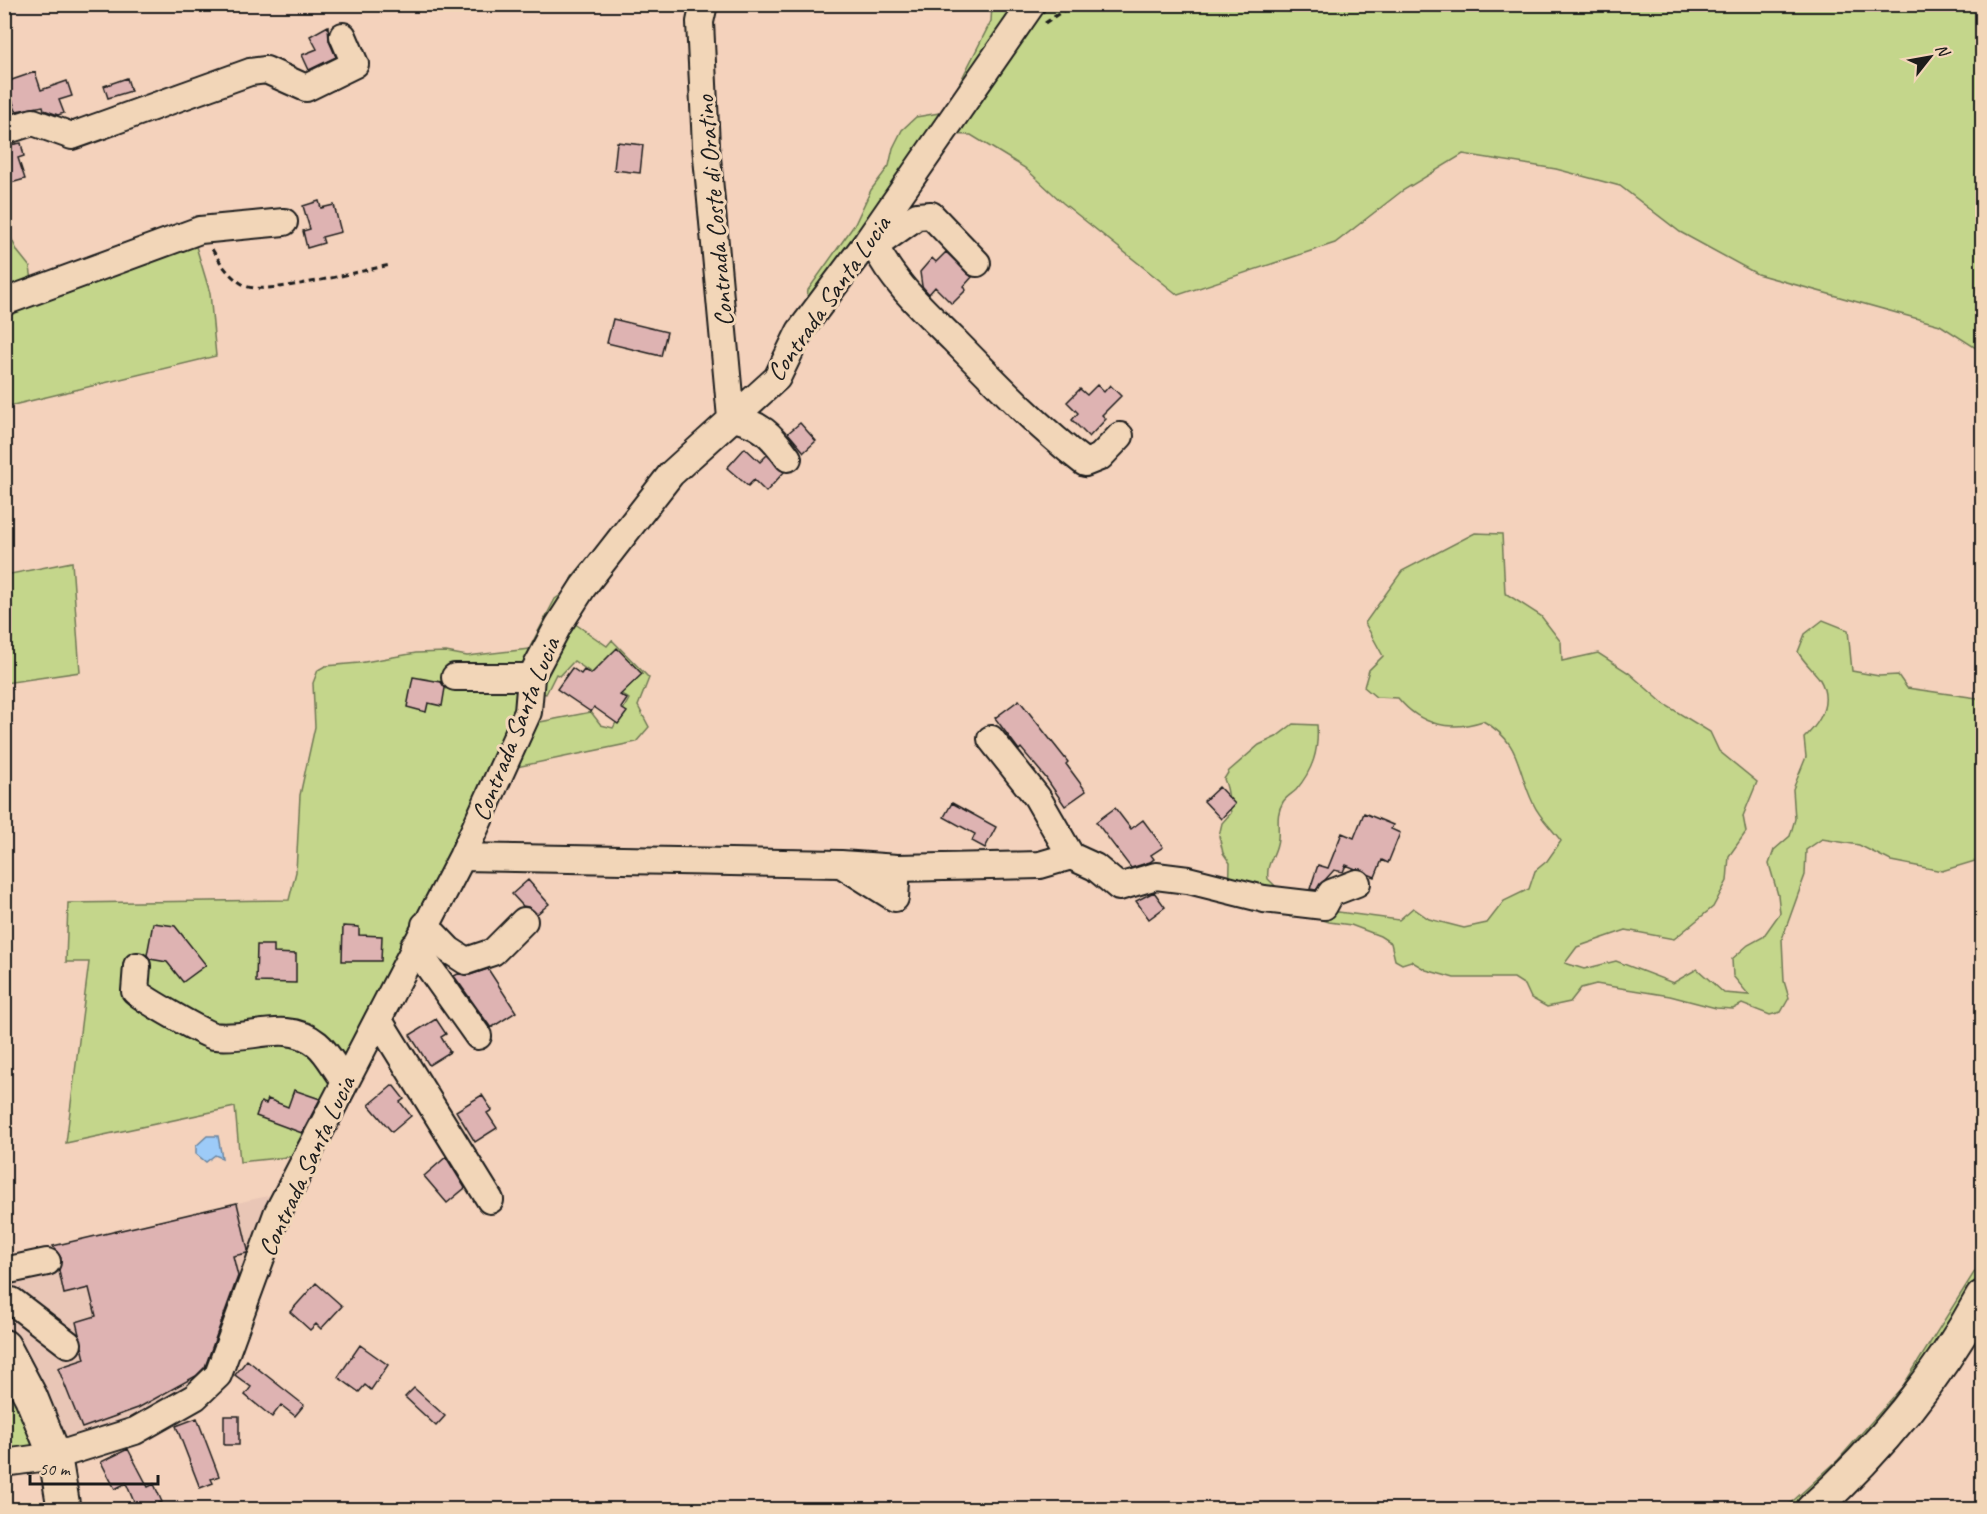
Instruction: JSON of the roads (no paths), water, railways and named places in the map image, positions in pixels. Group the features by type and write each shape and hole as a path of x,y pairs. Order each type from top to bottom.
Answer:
{"main road":[{"path":"1812,1509 1845,1480 1894,1426 1974,1320 1983,1297"},
{"path":"4,1346 31,1397 55,1456 64,1509"}],"street":[{"name":"Contrada Coste di Oratino","path":"704,4 700,22 706,146 731,418"},
{"name":"Contrada Santa Lucia","path":"4,1463 55,1456 135,1431 195,1397 218,1376 277,1214 462,857 528,712 531,677 558,626 598,568 671,474 777,378 800,331 871,244 1032,4"},
{"path":"4,131 33,122 72,136 250,72 266,70 306,88 355,64 343,36"},
{"path":"977,263 931,215 917,216 871,244 885,267 906,291 1006,394 1085,463 1100,457 1120,436"},
{"path":"4,302 200,230 284,222"},
{"path":"731,418 752,422 775,440 788,458"},
{"path":"455,677 531,677"},
{"path":"991,739 1036,797 1071,856 1095,867 1119,887 1156,876 1188,880 1264,899 1324,906 1331,893 1357,883"},
{"path":"462,857 841,864 897,868 1040,865 1071,856"},
{"path":"420,936 450,950 466,961 493,952 524,921"},
{"path":"420,936 478,1036"},
{"path":"137,966 135,991 145,1000 211,1035 281,1031 298,1035 317,1045 345,1081"},
{"path":"378,1019 490,1200"},
{"path":"4,1271 47,1262"},
{"path":"4,1302 12,1301 68,1344"}],"water":[{"path":"207,1136 218,1136 222,1158 215,1155 206,1162 196,1154 196,1146"}]}
